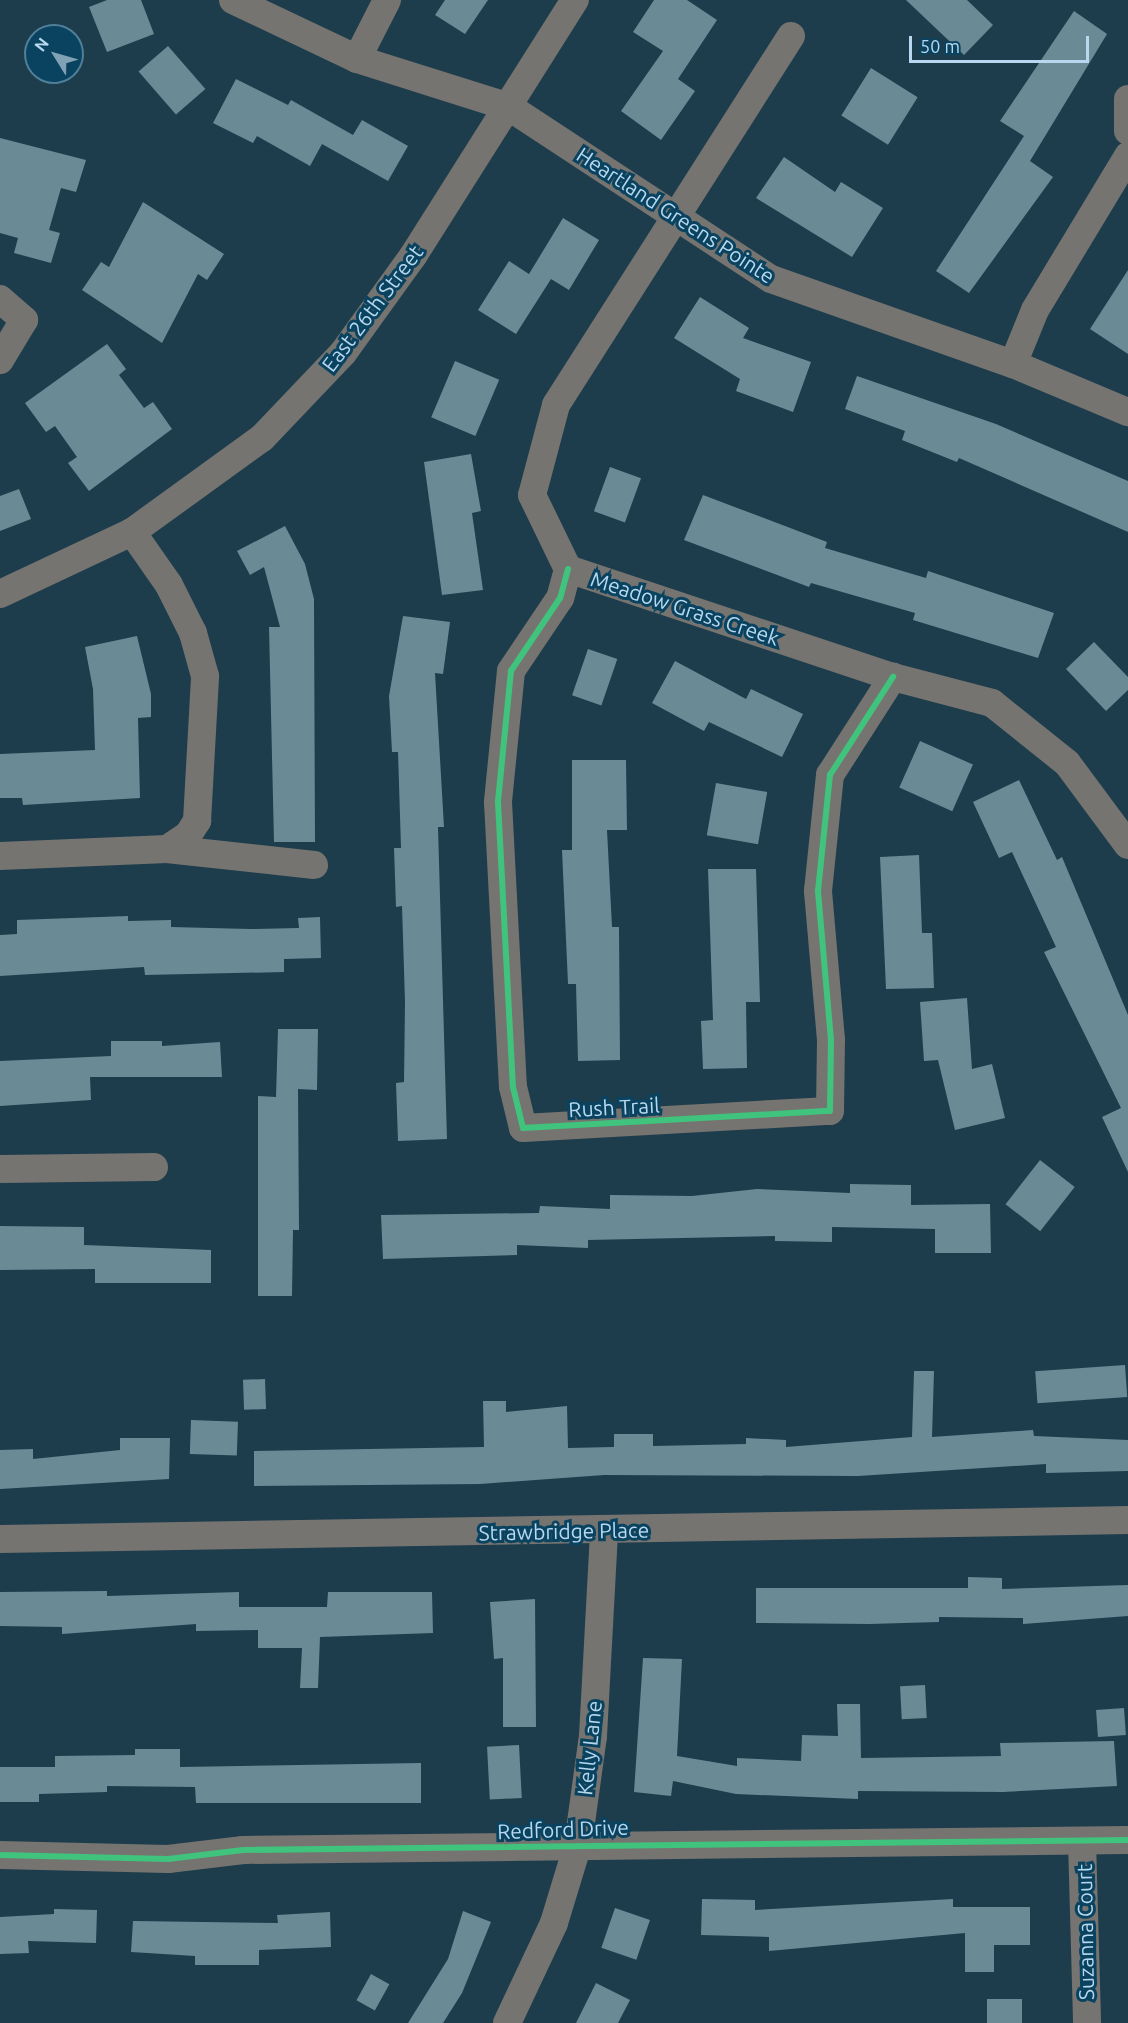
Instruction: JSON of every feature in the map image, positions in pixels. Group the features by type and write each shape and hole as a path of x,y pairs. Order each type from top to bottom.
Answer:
{"street":[{"name":"Heartland Greens Pointe","path":"233,0 357,59 509,106 680,216 771,279 1013,364 1128,412"},
{"path":"357,59 387,0"},
{"name":"East 26th Street","path":"0,594 132,532 262,438 343,352 509,106 575,0"},
{"name":"Meadow Grass Creek","path":"790,36 680,216 556,405 532,495 568,569 893,677 992,703 1067,763 1128,845"},
{"path":"1128,99 1128,131"},
{"path":"1013,364 1035,310 1128,156"},
{"path":"0,299 24,320 0,360"},
{"path":"132,532 169,585 193,633 205,675 197,821 188,835 167,849"},
{"name":"Rush Trail","path":"568,569 560,598 511,671 498,802 513,1087 523,1128 830,1111 831,1040 818,891 830,775 893,677"},
{"path":"0,856 167,849 314,866"},
{"path":"0,1169 154,1167"},
{"name":"Strawbridge Place","path":"0,1539 1128,1520"},
{"name":"Kelly Lane","path":"507,2023 554,1923 578,1844 593,1736 604,1530"},
{"name":"Redford Drive","path":"0,1855 168,1859 243,1850 578,1844 1128,1840"},
{"name":"Suzanna Court","path":"1082,1841 1087,2023"}],"building":[{"path":"107,0 141,0 154,34 107,52 89,7"},
{"path":"445,0 488,0 465,34 435,15"},
{"path":"654,0 687,0 717,20 678,79 695,91 661,140 621,111 663,51 633,32"},
{"path":"906,0 967,0 993,25 964,55"},
{"path":"1074,11 1107,34 1030,161 1053,177 969,293 936,271 1024,136 1000,121"},
{"path":"168,46 205,89 176,115 139,72"},
{"path":"871,68 918,97 888,145 841,115"},
{"path":"236,79 288,105 291,100 353,135 362,120 408,146 388,181 322,144 310,166 257,136 253,143 213,123"},
{"path":"0,138 86,160 76,192 61,188 49,230 60,233 51,263 14,253 18,238 0,233"},
{"path":"784,157 835,192 841,182 883,208 852,257 756,198"},
{"path":"143,202 224,254 207,280 198,274 162,343 82,290 101,262 109,267"},
{"path":"563,218 599,240 569,290 551,279 516,334 478,310 509,261 529,274"},
{"path":"1128,270 1128,354 1090,329"},
{"path":"700,297 749,328 743,338 811,362 793,412 736,391 740,379 674,338"},
{"path":"107,344 126,369 119,375 144,408 153,402 172,429 89,491 68,463 77,457 55,426 46,432 25,403"},
{"path":"455,361 499,380 475,436 431,417"},
{"path":"857,376 996,424 1128,481 1128,532 959,458 957,462 902,440 905,431 845,409"},
{"path":"471,454 481,511 472,513 483,590 442,595 424,462"},
{"path":"610,467 641,478 625,522 594,511"},
{"path":"19,489 31,519 0,531 0,496"},
{"path":"703,495 827,542 825,548 926,578 928,571 1054,613 1038,658 913,620 915,613 811,583 809,587 684,540"},
{"path":"285,526 305,564 314,599 315,842 274,842 269,627 280,627 264,567 250,575 237,551"},
{"path":"403,616 450,622 443,674 435,673 444,827 438,827 447,1139 398,1141 396,1083 404,1082 405,1002 402,906 396,907 394,848 401,848 398,752 392,752 389,696"},
{"path":"137,636 151,694 151,717 138,718 140,798 23,805 22,798 0,798 0,754 95,750 93,689 85,647"},
{"path":"1094,642 1128,677 1128,690 1106,711 1066,669"},
{"path":"588,649 617,659 601,705 572,695"},
{"path":"675,661 746,699 751,689 803,714 782,757 709,722 704,731 652,703"},
{"path":"920,741 973,765 952,811 899,788"},
{"path":"572,760 626,760 627,830 607,830 612,927 619,927 620,1060 578,1061 576,984 568,984 562,850 572,850"},
{"path":"1019,780 1057,860 1062,857 1128,1015 1128,1172 1102,1117 1121,1108 1044,952 1056,947 1012,852 999,858 973,802"},
{"path":"716,783 767,792 758,844 707,835"},
{"path":"919,855 922,933 932,933 934,988 886,989 880,857"},
{"path":"708,869 756,869 760,1002 746,1002 747,1068 703,1069 701,1021 713,1020"},
{"path":"128,916 128,921 171,920 171,927 250,929 299,928 298,918 320,917 321,958 284,959 284,972 145,975 144,967 0,976 0,935 17,934 17,920"},
{"path":"967,998 972,1069 992,1064 1005,1118 955,1130 938,1060 924,1061 920,1002"},
{"path":"278,1029 318,1029 317,1090 298,1089 299,1230 293,1230 292,1296 258,1296 258,1096 276,1097"},
{"path":"111,1041 162,1041 162,1046 220,1042 222,1077 90,1077 91,1100 0,1106 0,1061 111,1056"},
{"path":"1040,1160 1075,1187 1040,1231 1006,1204"},
{"path":"850,1184 911,1185 911,1205 990,1204 991,1253 935,1253 935,1229 832,1227 832,1242 775,1241 775,1236 588,1240 588,1248 517,1245 517,1255 383,1259 381,1215 539,1213 540,1206 610,1209 610,1195 692,1196 757,1189 850,1193"},
{"path":"0,1226 84,1227 84,1245 211,1250 211,1283 95,1283 95,1269 0,1270"},
{"path":"1125,1365 1127,1397 1037,1403 1035,1371"},
{"path":"914,1371 934,1371 932,1437 1033,1430 1034,1436 1128,1440 1128,1471 1046,1473 1046,1464 858,1476 604,1475 480,1484 254,1486 254,1451 484,1447 483,1401 506,1401 506,1412 567,1406 568,1448 614,1447 614,1434 653,1434 653,1446 746,1444 746,1438 786,1440 786,1447 912,1437"},
{"path":"265,1379 266,1409 244,1410 243,1380"},
{"path":"191,1420 238,1422 237,1456 190,1454"},
{"path":"120,1438 170,1438 169,1479 0,1489 0,1450 33,1449 33,1459 120,1450"},
{"path":"968,1577 1002,1578 1002,1589 1128,1585 1128,1616 1023,1624 1023,1618 939,1617 939,1622 756,1623 756,1588 968,1588"},
{"path":"107,1591 107,1596 239,1592 239,1607 327,1607 328,1592 432,1592 433,1633 320,1637 318,1688 300,1688 302,1648 258,1648 258,1630 196,1631 196,1624 62,1634 62,1627 0,1626 0,1592"},
{"path":"535,1599 536,1727 503,1727 503,1658 494,1659 490,1602"},
{"path":"643,1658 682,1659 677,1756 737,1766 737,1758 801,1761 802,1735 838,1736 837,1704 860,1704 861,1758 1001,1756 1000,1743 1114,1741 1117,1786 1003,1792 858,1791 858,1799 736,1794 673,1781 671,1796 634,1792"},
{"path":"925,1685 927,1718 902,1719 900,1686"},
{"path":"1124,1708 1126,1735 1098,1737 1096,1710"},
{"path":"519,1745 522,1798 490,1800 487,1747"},
{"path":"135,1749 180,1749 180,1767 421,1763 421,1803 196,1803 195,1787 107,1786 107,1792 39,1794 39,1802 0,1802 0,1767 55,1767 55,1756 135,1755"},
{"path":"702,1899 755,1900 755,1910 953,1899 953,1907 1030,1907 1030,1945 994,1945 994,1972 965,1972 965,1933 769,1951 769,1937 701,1935"},
{"path":"615,1908 650,1920 636,1960 601,1948"},
{"path":"54,1909 97,1910 96,1943 28,1941 29,1953 0,1954 0,1917 54,1914"},
{"path":"463,1911 491,1922 462,1993 443,2023 408,2023 448,1959"},
{"path":"330,1912 331,1947 259,1950 259,1965 195,1965 195,1956 131,1952 133,1921 278,1923 277,1915"},
{"path":"371,1974 389,1984 375,2010 356,2000"},
{"path":"596,1983 630,2000 618,2023 576,2023"},
{"path":"987,1999 1022,1999 1022,2023 987,2023"}],"cycle path":[{"path":"568,569 560,598 511,671 498,802 513,1087 523,1128 830,1111 831,1040 818,891 830,775 893,677"},
{"path":"0,1855 168,1859 243,1850 1128,1840"}]}
